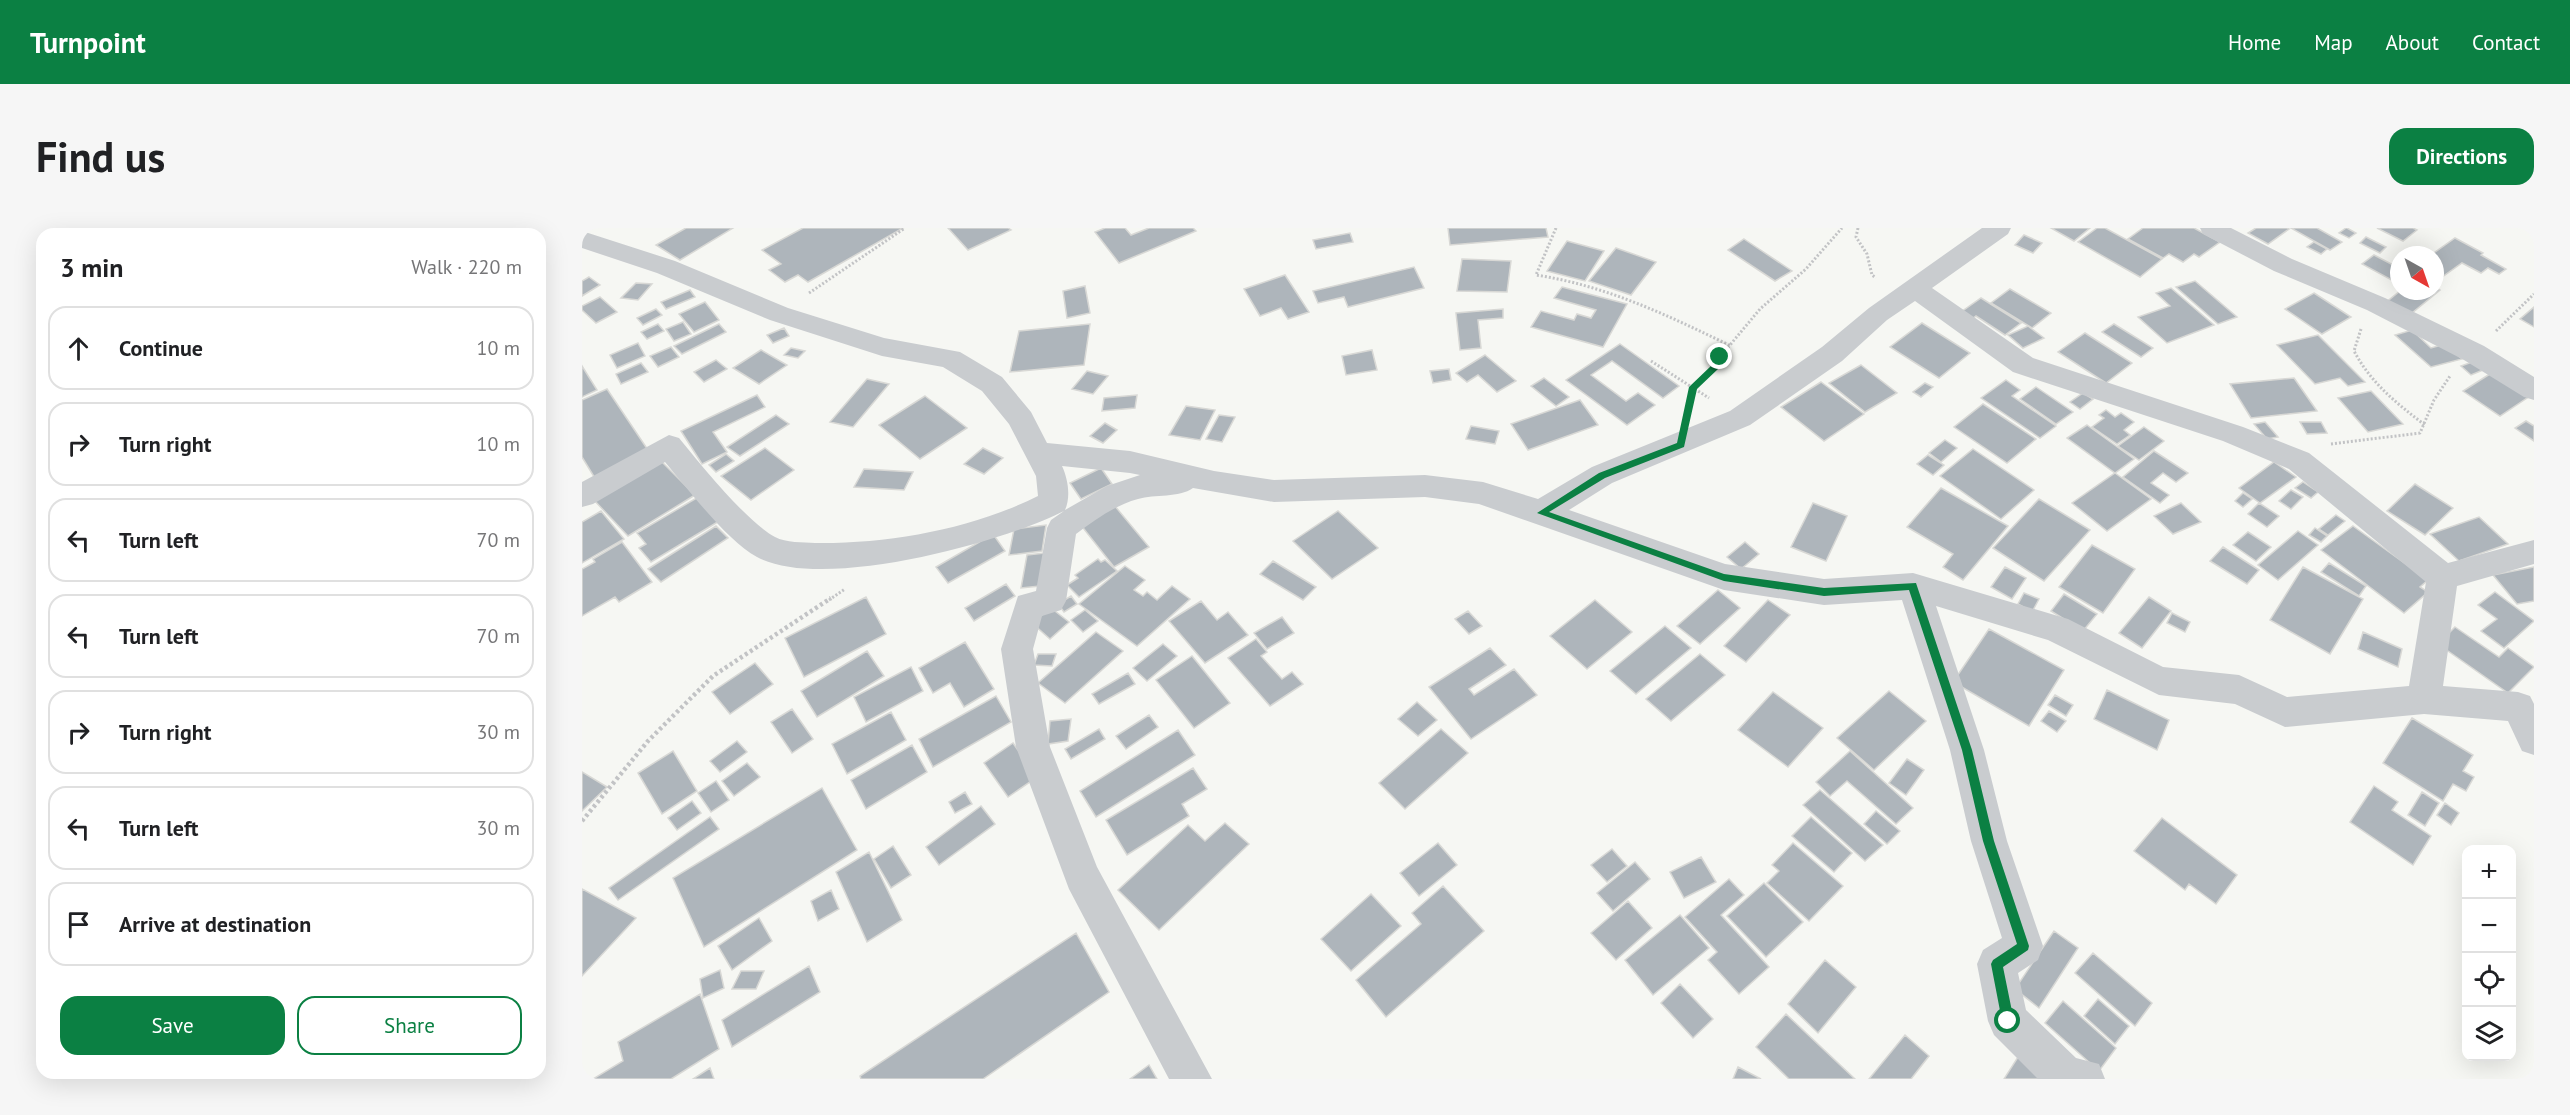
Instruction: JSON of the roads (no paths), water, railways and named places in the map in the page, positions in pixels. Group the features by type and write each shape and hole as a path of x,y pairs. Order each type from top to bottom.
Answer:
{"street":[{"path":"1541,513 1602,475 1740,418 1833,354 1878,314 1999,228"},
{"path":"2212,228 2283,265 2376,304 2474,353 2534,390"},
{"path":"582,239 666,267 779,314 882,347 950,359 992,384 1021,419 1037,453 1051,474 1054,502 1033,515 932,542 876,553 827,557 769,550 714,499 669,447 582,496"},
{"path":"1910,293 2023,365 2233,434 2299,461 2443,577"},
{"path":"1037,453 1130,462 1214,482 1274,491 1425,486 1483,493 1504,503 1541,513 1724,578 1824,592 1913,586 2057,629 2159,681 2239,690 2285,712 2424,699 2518,707 2534,740"},
{"path":"1191,1079 1082,876 1033,747 1017,649 1029,605 1050,601 1062,528 1101,499 1155,482 1214,482"},
{"path":"2443,577 2534,552"},
{"path":"2424,699 2443,577"},
{"path":"1913,586 1967,750 1989,841 2024,946 1997,964 2008,1021 2068,1079 2084,1079"}]}
